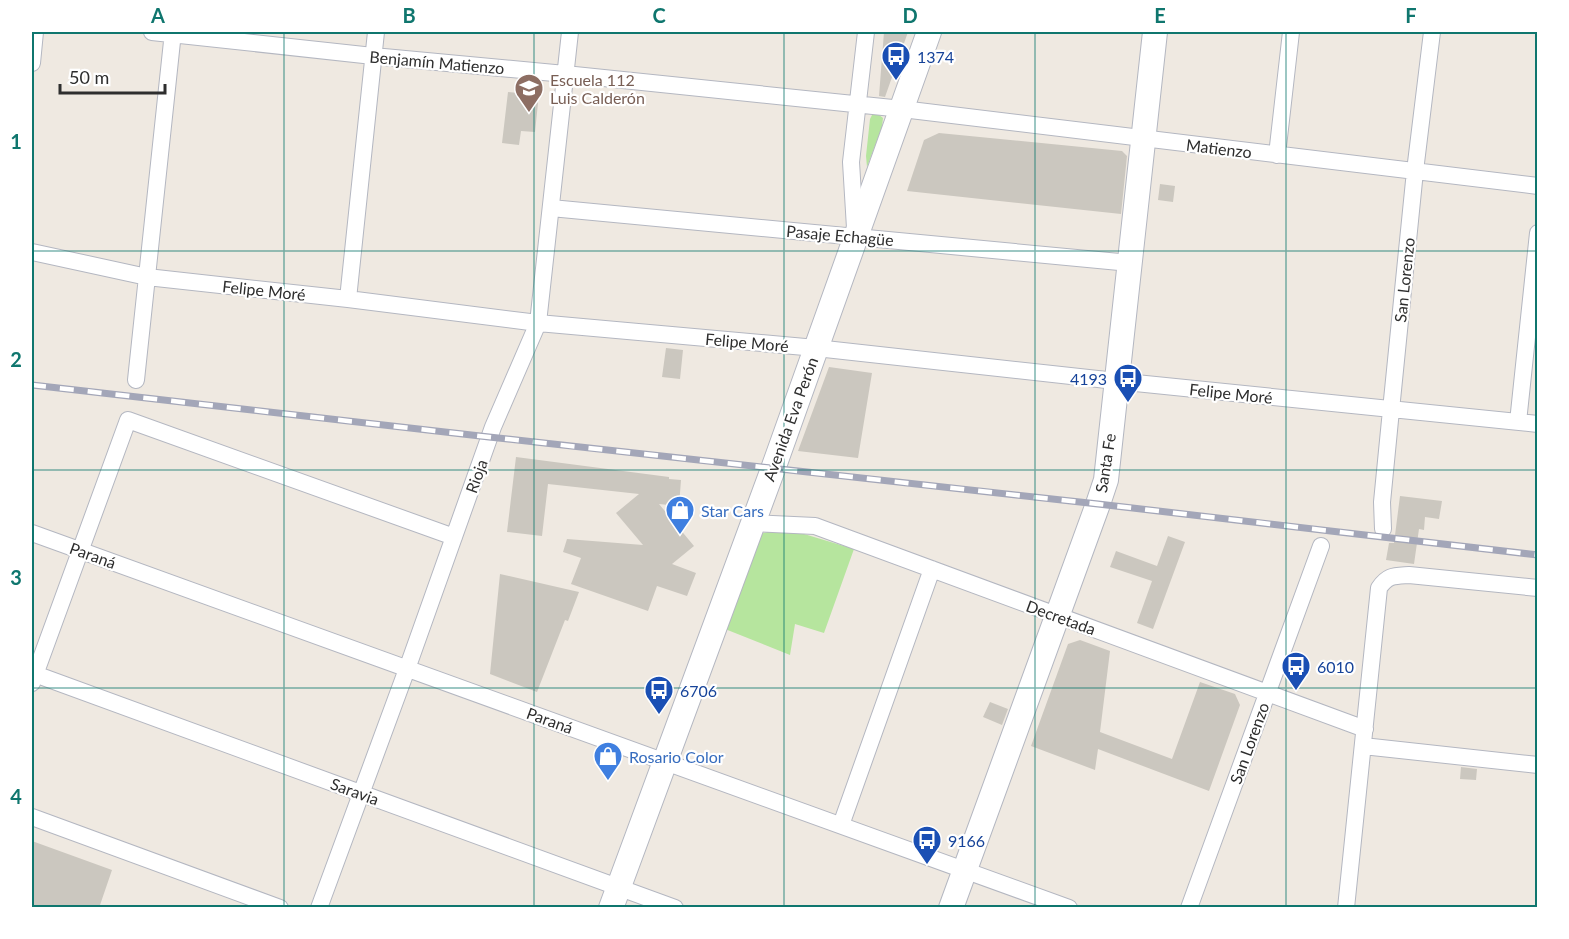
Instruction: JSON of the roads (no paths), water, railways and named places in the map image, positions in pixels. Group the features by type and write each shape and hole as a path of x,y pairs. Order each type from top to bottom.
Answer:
{"main road":[{"name":"Avenida Eva Perón","path":"615,897 753,523 929,32"},
{"name":"Santa Fe","path":"951,908 1106,480 1155,32"}],"street":[{"path":"32,63 35,32"},
{"name":"Benjamín Matienzo","path":"152,32 902,109"},
{"path":"348,299 376,32"},
{"name":"Rioja","path":"320,908 493,427 538,323 570,32"},
{"path":"856,237 851,162 866,32"},
{"path":"1277,155 1291,32"},
{"name":"San Lorenzo","path":"1383,529 1382,502 1391,410 1415,171 1432,32"},
{"path":"136,380 173,33"},
{"name":"Matienzo","path":"902,109 1538,186"},
{"name":"Pasaje Echagüe","path":"551,208 1130,263"},
{"path":"1518,422 1538,233"},
{"name":"Felipe Moré","path":"32,252 147,277 538,323 816,348 1538,424"},
{"path":"33,677 128,420 454,537"},
{"name":"Decretada","path":"753,523 815,526 1267,693 1364,738 1538,765"},
{"name":"Paraná","path":"32,533 1069,908"},
{"name":"San Lorenzo","path":"1189,908 1321,546"},
{"path":"841,825 932,569"},
{"path":"1346,908 1379,588 1386,579 1409,575 1538,588"},
{"name":"Saravia","path":"33,677 362,794 615,897 675,908"},
{"path":"32,818 280,908"}],"railway":[{"path":"32,385 1538,555"}],"place":[{"name":"1374","path":"896,82"},
{"name":"Escuela 112 Luis Calderón","path":"529,114"},
{"name":"4193","path":"1128,404"},
{"name":"Star Cars","path":"680,536"},
{"name":"6010","path":"1296,692"},
{"name":"6706","path":"659,716"},
{"name":"Rosario Color","path":"608,782"},
{"name":"9166","path":"927,866"}]}
